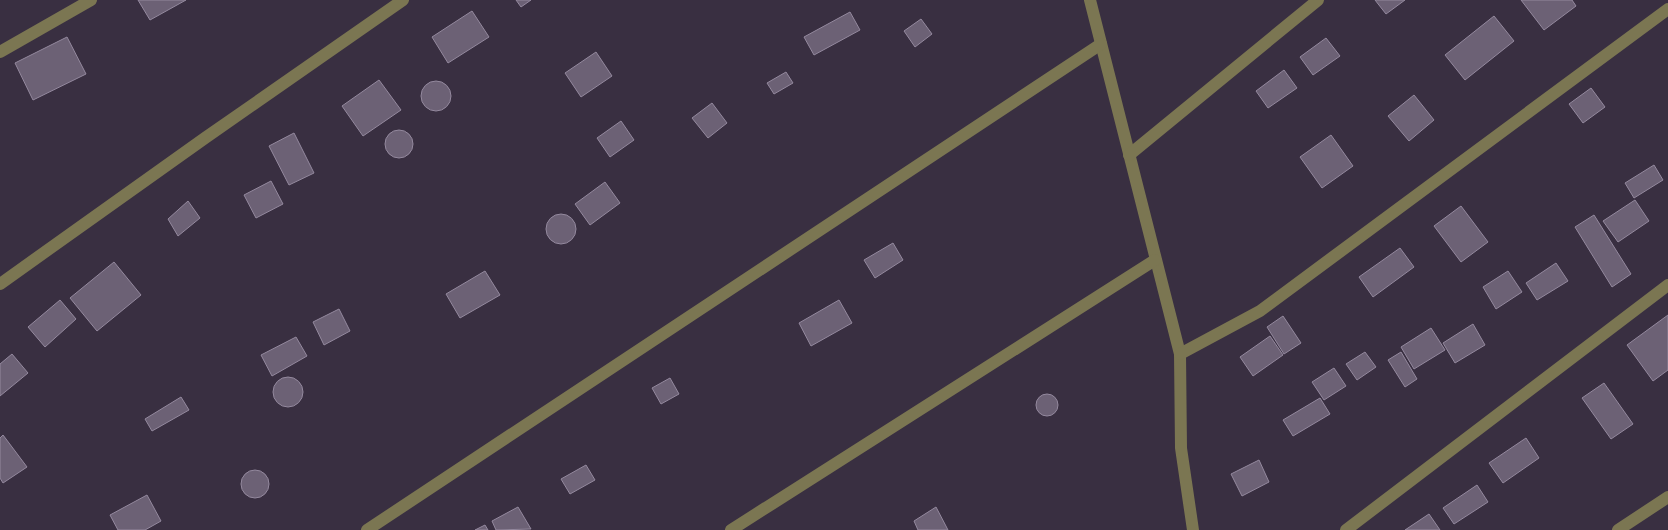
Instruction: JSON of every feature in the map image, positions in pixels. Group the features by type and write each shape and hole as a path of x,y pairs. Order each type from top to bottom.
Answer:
{"street":[{"path":"0,52 91,0"},
{"path":"0,284 403,0"},
{"path":"1090,0 1180,354 1181,448 1193,530"},
{"path":"1129,155 1318,0"},
{"path":"1180,354 1260,311 1668,9"},
{"path":"367,530 1101,44"},
{"path":"731,530 1155,260"},
{"path":"1346,530 1668,285"},
{"path":"1618,530 1668,497"}],"building":[{"path":"138,0 186,0 150,20"},
{"path":"516,0 531,0 521,7"},
{"path":"1375,0 1405,0 1386,14"},
{"path":"1521,0 1572,0 1576,6 1544,30"},
{"path":"472,11 489,37 448,63 432,37"},
{"path":"850,12 860,30 814,55 804,37"},
{"path":"1494,16 1514,41 1465,80 1445,55"},
{"path":"921,19 932,34 915,47 904,31"},
{"path":"67,37 86,74 33,100 15,63"},
{"path":"1326,38 1340,56 1313,75 1300,57"},
{"path":"596,52 612,76 581,97 565,73"},
{"path":"1284,70 1297,88 1268,108 1256,91"},
{"path":"786,72 793,83 774,94 767,83"},
{"path":"379,80 401,110 363,136 342,106"},
{"path":"436,81 446,86 451,96 446,106 436,111 426,106 421,96 426,86"},
{"path":"1591,88 1605,107 1583,123 1569,104"},
{"path":"1414,95 1434,120 1409,141 1388,116"},
{"path":"712,103 727,123 708,138 692,118"},
{"path":"621,121 634,140 610,157 597,138"},
{"path":"399,130 409,134 413,144 409,154 399,158 389,154 385,144 389,134"},
{"path":"294,133 314,173 289,185 269,146"},
{"path":"1331,135 1353,166 1322,188 1300,157"},
{"path":"1654,165 1663,180 1634,198 1625,183"},
{"path":"271,181 283,204 256,218 244,195"},
{"path":"605,182 620,203 590,225 575,204"},
{"path":"1635,200 1649,221 1618,242 1603,221"},
{"path":"188,201 200,218 178,236 168,219"},
{"path":"1461,206 1488,242 1461,262 1434,226"},
{"path":"561,214 571,219 576,229 571,239 561,244 551,239 546,229 551,219"},
{"path":"1594,215 1631,274 1612,287 1575,227"},
{"path":"893,243 903,260 875,278 864,260"},
{"path":"1400,248 1414,267 1373,297 1359,277"},
{"path":"114,262 141,295 97,331 70,298"},
{"path":"1556,263 1568,281 1537,300 1526,283"},
{"path":"485,271 500,295 460,318 446,294"},
{"path":"1508,271 1522,292 1496,309 1483,287"},
{"path":"60,300 76,319 45,347 28,327"},
{"path":"839,300 852,323 811,346 799,323"},
{"path":"339,309 350,331 324,345 313,322"},
{"path":"1668,315 1668,370 1653,381 1627,345"},
{"path":"1283,316 1301,343 1284,354 1267,327"},
{"path":"1473,324 1485,345 1455,363 1443,343"},
{"path":"1431,328 1445,350 1414,369 1401,347"},
{"path":"1270,336 1283,355 1253,376 1240,357"},
{"path":"296,337 307,356 272,376 261,355"},
{"path":"1365,352 1376,367 1357,380 1346,364"},
{"path":"1401,352 1417,379 1405,387 1388,360"},
{"path":"12,354 28,373 0,396 0,364"},
{"path":"1334,368 1346,386 1324,400 1312,382"},
{"path":"288,377 298,382 303,392 298,402 288,407 278,402 273,392 278,382"},
{"path":"670,378 679,394 661,404 652,388"},
{"path":"1604,383 1633,424 1611,439 1582,398"},
{"path":"1047,394 1055,397 1058,405 1055,413 1047,416 1039,413 1036,405 1039,397"},
{"path":"181,397 189,410 152,431 145,419"},
{"path":"1320,398 1330,414 1293,436 1283,420"},
{"path":"3,435 27,467 3,483 0,478 0,438"},
{"path":"1526,438 1539,458 1503,483 1489,463"},
{"path":"1259,460 1269,482 1242,496 1231,474"},
{"path":"586,465 595,480 570,494 561,479"},
{"path":"255,470 265,474 269,484 265,494 255,498 245,494 241,484 245,474"},
{"path":"1477,485 1488,502 1454,524 1443,508"},
{"path":"147,495 161,521 145,530 118,530 110,515"},
{"path":"518,507 531,529 496,530 492,521"},
{"path":"936,507 948,530 918,530 914,521"},
{"path":"1429,514 1440,530 1405,530"},
{"path":"485,525 488,530 475,530"}]}
